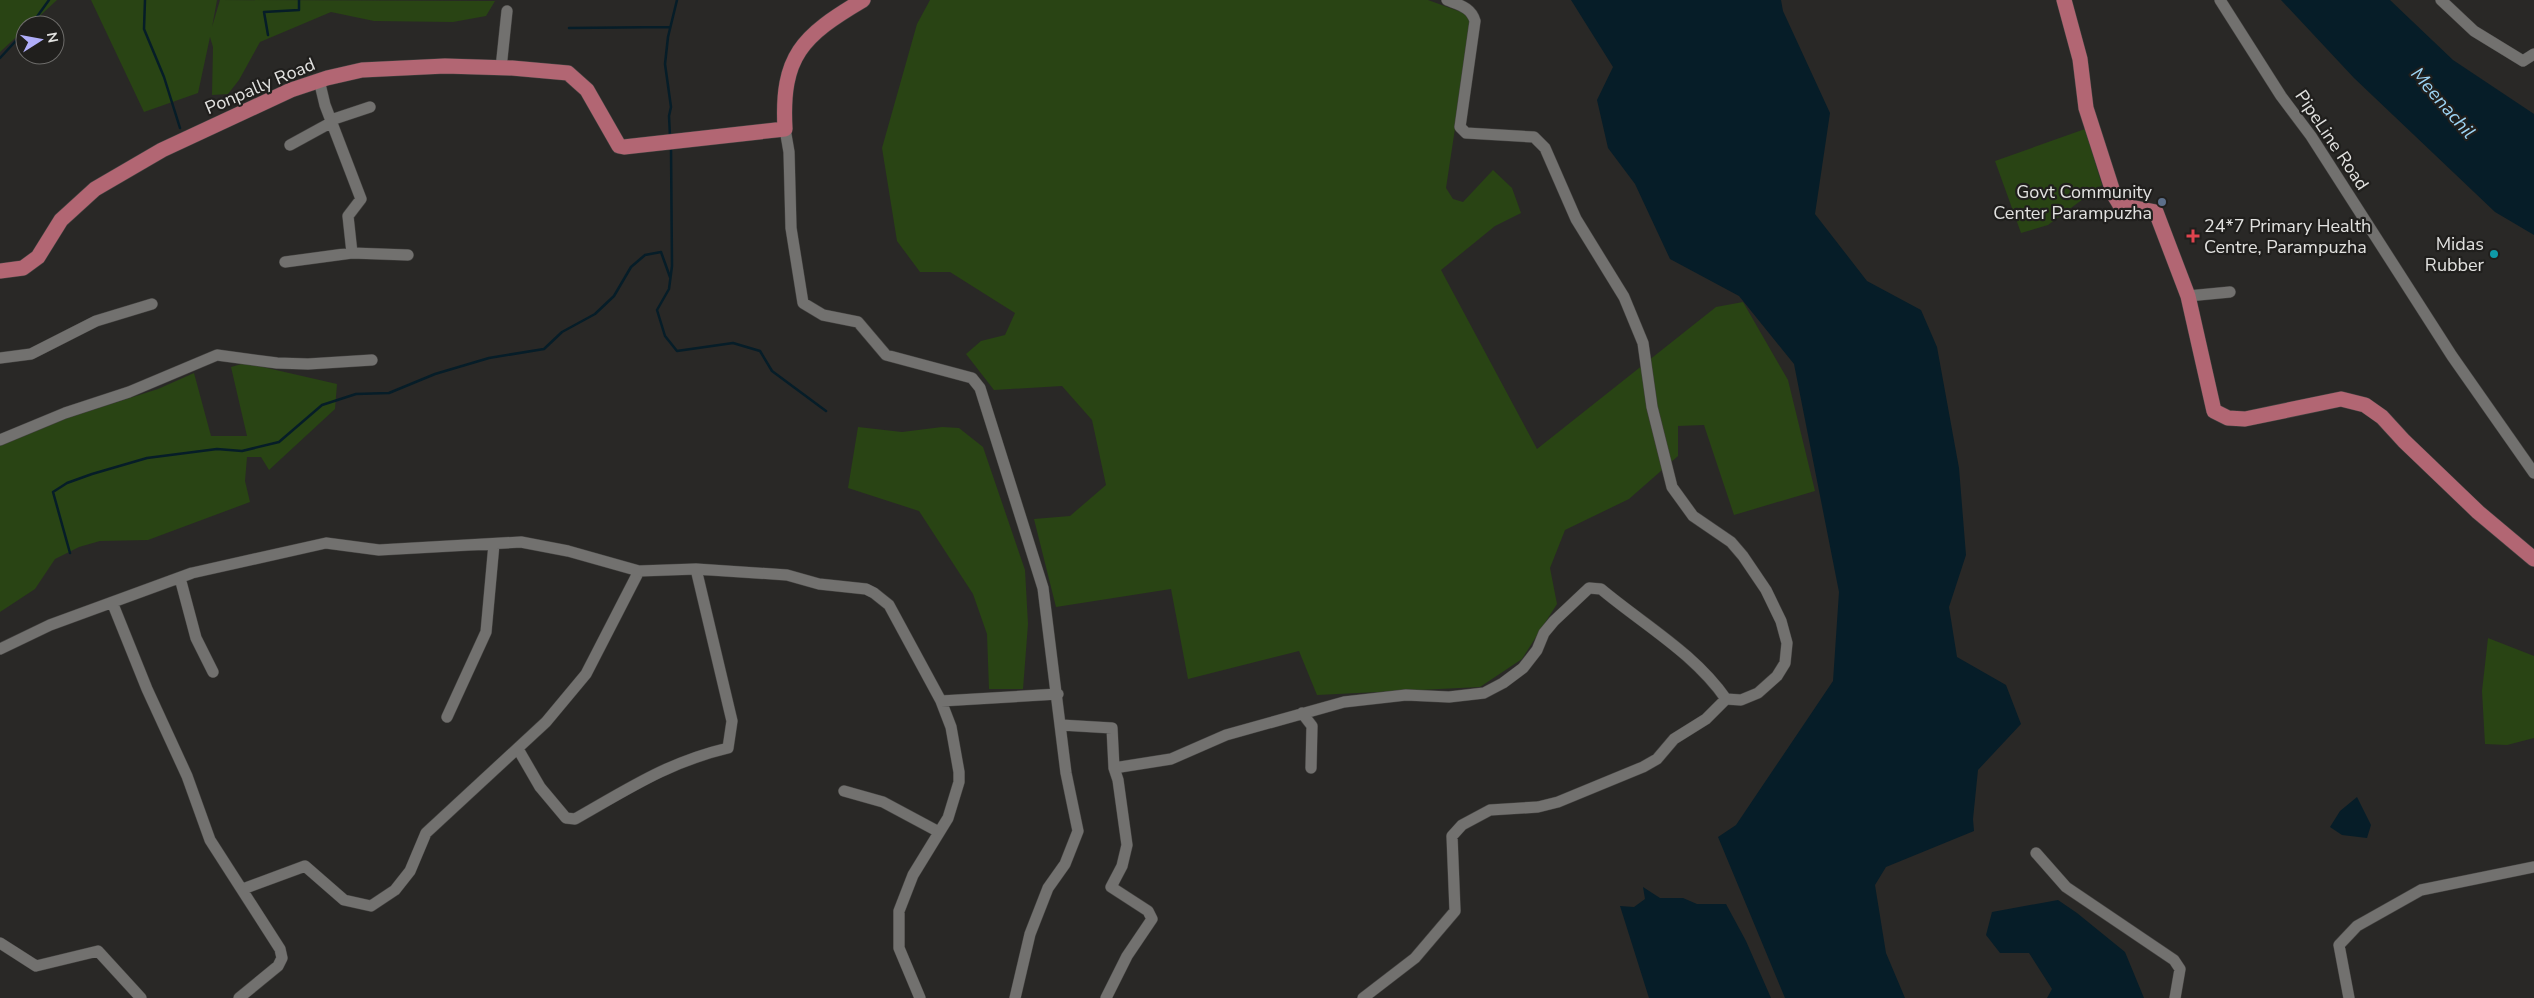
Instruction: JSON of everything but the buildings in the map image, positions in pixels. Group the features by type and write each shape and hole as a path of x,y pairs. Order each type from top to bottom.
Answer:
{"main road":[{"path":"786,129 784,98 792,62 799,50 830,20 863,0"},
{"path":"2064,0 2080,59 2086,108 2114,195 2120,204 2156,212 2188,296 2214,411 2228,418 2245,419 2341,399 2365,405 2382,417 2404,441 2478,512 2534,559"},
{"name":"Ponpally Road","path":"0,271 23,268 38,257 61,220 95,189 162,150 291,90 319,80 362,70 445,66 568,73 587,90 619,146 786,129"}],"street":[{"path":"1363,998 1415,958 1455,911 1452,836 1462,825 1490,810 1538,807 1571,798 1588,788 1643,767 1656,759 1674,739 1706,719 1726,699 1741,700 1758,693 1777,676 1785,663 1787,643 1781,621 1766,590 1743,556 1731,542 1693,516 1672,488 1652,407 1643,342 1624,297 1576,219 1545,148 1534,137 1466,133 1460,127 1475,21 1473,13 1465,7 1447,0"},
{"name":"PipeLine Road","path":"2220,0 2282,96 2312,136 2452,356 2534,473"},
{"path":"2442,0 2474,31 2523,61 2534,54"},
{"path":"501,68 507,11"},
{"path":"319,80 331,121 361,199 348,216 352,253"},
{"path":"290,145 331,121 370,107"},
{"path":"786,129 789,152 791,228 804,303 823,315 858,322 886,355 972,378 980,388 1043,588 1058,694 1066,773 1078,831 1065,864 1048,888 1030,934 1014,998"},
{"path":"285,262 352,253 408,255"},
{"path":"2188,296 2230,292"},
{"path":"0,358 31,354 96,321 152,304"},
{"path":"0,440 65,413 129,392 217,355 277,363 308,364 372,360"},
{"path":"0,649 50,625 192,573 326,543 379,550 521,542 568,551 639,571 696,569 787,575 819,584 857,588 874,593 889,605 941,701 951,727 959,772 959,782 948,818 913,875 899,911 899,948 920,998"},
{"path":"447,717 486,632 494,544"},
{"path":"518,749 540,787 566,818 575,819 651,774 695,756 728,748 732,721 696,569"},
{"path":"243,889 305,866 344,900 371,906 395,890 410,871 426,833 546,722 586,674 639,571"},
{"path":"180,578 196,638 213,672"},
{"path":"1114,768 1171,759 1226,735 1259,728 1323,706 1361,699 1406,695 1465,696 1484,692 1503,683 1522,668 1538,650 1544,633 1554,621 1589,588 1602,589 1676,646 1718,687 1726,699"},
{"path":"112,602 146,689 187,776 210,840 280,949 282,958 278,966 238,998"},
{"path":"941,701 1058,694"},
{"path":"1302,713 1312,726 1312,768"},
{"path":"1061,725 1112,728 1114,768 1118,780 1127,845 1122,866 1111,887 1148,911 1152,919 1127,956 1106,998"},
{"path":"844,791 883,802 939,832"},
{"path":"2036,852 2066,887 2174,960 2180,969 2176,998"},
{"path":"2349,998 2339,946 2358,926 2422,890 2534,867"},
{"path":"0,943 36,966 98,951 141,998"}],"green space":[{"path":"0,0 57,0 41,15 15,15 15,38 0,52"},
{"path":"91,0 217,0 212,27 220,0 495,1 486,16 453,22 374,21 331,12 260,42 239,80 228,94 212,95 213,47 210,37 198,93 144,112"},
{"path":"930,0 1428,0 1472,16 1446,188 1453,199 1463,202 1493,170 1512,188 1521,213 1495,226 1441,270 1537,449 1716,307 1743,302 1788,380 1815,491 1734,515 1704,425 1678,426 1678,456 1629,499 1565,530 1550,568 1557,604 1522,659 1480,687 1317,695 1299,651 1188,679 1171,589 1056,607 1034,519 1070,516 1106,485 1092,420 1062,386 994,390 966,354 981,341 1005,335 1015,313 950,272 920,272 897,241 882,148 917,24"},
{"path":"2085,129 2102,185 2048,225 2021,233 1995,161"},
{"path":"245,363 337,384 335,409 269,470 261,457 247,457 245,481 250,502 148,540 100,541 79,547 55,559 35,589 0,612 0,445 67,418 158,389 194,373 211,436 247,436 231,367"},
{"path":"858,427 902,432 942,427 959,428 983,447 1025,570 1028,624 1023,689 989,689 987,634 973,594 919,511 848,488"},
{"path":"2488,638 2534,656 2534,738 2507,745 2485,744 2482,691"}],"water":[{"path":"1571,0 1781,0 1783,11 1830,113 1815,214 1867,281 1921,310 1937,347 1959,468 1966,555 1949,607 1957,657 2006,685 2021,724 1978,770 1973,819 1974,831 1886,867 1875,885 1886,953 1905,998 1785,998 1718,837 1736,825 1833,681 1839,592 1794,364 1739,296 1670,259 1635,184 1608,148 1597,100 1613,67"},
{"name":"Meenachil","path":"2281,0 2390,0 2453,60 2534,114 2534,235 2495,212 2354,78"},
{"path":"2357,797 2371,825 2367,838 2342,835 2330,827 2340,811"},
{"path":"1643,887 1660,898 1683,898 1697,904 1726,904 1746,941 1771,998 1649,998 1620,906 1634,907 1645,899"},
{"path":"2058,900 2125,952 2144,998 2047,998 2052,989 2029,953 2000,953 1986,935 1992,912"}],"waterway":[{"path":"38,15 49,0"},
{"path":"145,0 144,29 164,77 180,128"},
{"path":"268,35 264,12 299,10 299,0"},
{"path":"670,136 669,116 671,107 665,64 668,37 677,0"},
{"path":"569,28 670,27"},
{"path":"0,58 15,42"},
{"path":"671,147 672,266 669,289 657,310 665,336 677,351 733,343 760,351 772,371 826,411"},
{"path":"70,553 53,492 67,483 147,458 217,449 242,451 279,442 322,405 356,394 389,393 435,374 489,358 544,349 562,332 595,314 614,296 631,267 645,255 661,252 670,277"}],"place":[{"name":"Govt Community Center Parampuzha","path":"2162,202"},
{"name":"24*7 Primary Health Centre, Parampuzha","path":"2193,236"},
{"name":"Midas Rubber","path":"2494,254"}]}
